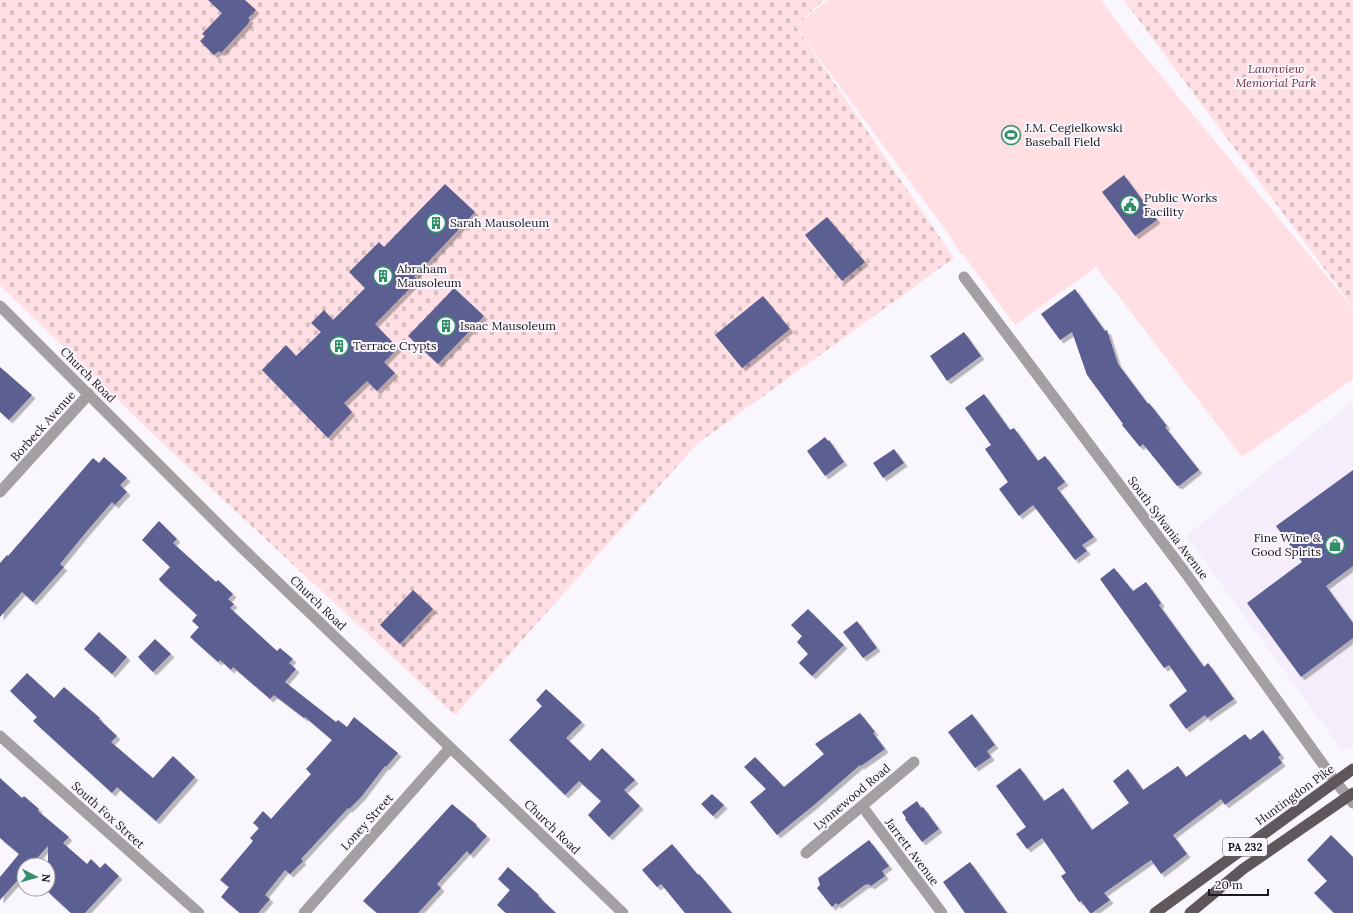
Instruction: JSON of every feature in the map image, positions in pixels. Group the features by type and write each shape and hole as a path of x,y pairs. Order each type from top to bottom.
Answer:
{"main road":[{"name":"Huntingdon Pike","path":"1155,913 1353,769"},
{"name":"PA 232","path":"1190,913 1243,870 1351,797"}],"street":[{"name":"South Sylvania Avenue","path":"964,277 1192,581 1335,781 1351,797"},
{"name":"Church Road","path":"0,306 237,543 623,913"},
{"name":"Borbeck Avenue","path":"0,492 89,394"},
{"name":"South Fox Street","path":"0,736 198,913"},
{"name":"Loney Street","path":"304,913 450,748"},
{"name":"Lynnewood Road","path":"806,853 914,762"},
{"name":"Jarrett Avenue","path":"862,806 942,913"}],"shaded area":[{"path":"1353,401 1353,749 1341,749 1186,536"}],"green space":[{"path":"0,0 823,0 796,27 954,258 697,444 455,715 160,441 0,285"},
{"path":"827,0 1101,0 1128,36 1353,308 1353,379 1242,457 1096,267 1015,325 962,253 961,254 950,236 796,27"},
{"name":"Lawnview Memorial Park","path":"1124,0 1353,0 1353,307"}],"building":[{"path":"208,0 245,0 256,10 248,18 250,19 248,24 221,53 219,51 214,55 200,41 205,36 202,34 222,13"},
{"path":"1124,175 1157,220 1135,236 1102,192"},
{"path":"445,184 475,212 414,277 418,280 375,324 398,348 384,362 395,373 377,391 367,381 344,403 352,412 328,438 262,370 286,345 296,356 321,332 311,323 324,310 333,320 365,288 349,272 379,242 384,247"},
{"path":"827,217 865,262 842,281 805,235"},
{"name":"Isaac Mausoleum","path":"454,288 484,316 438,364 408,336"},
{"path":"1075,289 1105,331 1107,330 1118,364 1148,404 1149,403 1167,426 1165,427 1199,470 1179,486 1177,486 1143,444 1140,447 1122,425 1123,424 1087,375 1072,332 1060,340 1041,314"},
{"path":"763,296 790,329 742,368 715,335"},
{"path":"964,332 981,356 947,381 930,356"},
{"path":"0,367 32,395 9,420 0,412"},
{"path":"984,394 1010,430 1014,428 1038,461 1045,456 1065,482 1057,488 1094,537 1082,545 1087,551 1075,560 1033,505 1019,516 999,489 1008,482 985,449 991,445 965,408"},
{"path":"825,437 828,441 829,440 844,462 825,476 807,451"},
{"path":"894,449 904,463 883,478 873,463"},
{"path":"104,457 127,478 120,485 127,492 115,505 112,502 87,531 60,564 64,567 33,602 22,592 0,617 0,563 7,555 8,556 93,458 99,463"},
{"path":"1353,470 1353,566 1326,586 1353,623 1353,638 1301,677 1247,603 1302,562 1276,526"},
{"path":"159,521 177,539 173,543 216,582 218,580 233,594 228,599 234,604 230,608 277,651 280,648 293,659 289,663 296,669 285,682 336,722 338,720 347,727 354,717 398,753 386,767 385,766 362,796 349,809 348,808 301,859 303,861 290,874 285,870 265,895 270,899 258,913 240,913 221,897 229,887 220,880 253,841 250,838 259,828 253,823 263,811 271,819 311,774 306,769 332,740 305,717 304,718 274,695 270,699 233,667 231,670 220,660 218,662 190,637 199,627 192,621 197,615 160,581 159,579 170,567 142,540"},
{"path":"1114,568 1133,591 1146,582 1161,603 1159,605 1204,667 1208,663 1234,699 1207,718 1205,715 1186,729 1169,705 1187,691 1169,665 1164,668 1100,579"},
{"path":"413,590 433,609 400,644 380,625"},
{"path":"808,609 844,645 812,676 799,663 808,654 797,642 802,636 791,625"},
{"path":"857,621 877,648 863,658 843,632"},
{"path":"99,632 127,657 112,674 84,649"},
{"path":"155,639 171,654 153,672 138,657"},
{"path":"27,673 54,698 64,687 100,718 99,719 117,736 111,742 153,778 173,756 195,777 156,821 117,787 112,793 33,721 37,717 10,691"},
{"path":"546,689 582,722 566,738 590,761 602,748 635,780 624,790 640,806 609,837 588,815 601,801 579,781 565,795 509,740 542,706 536,700"},
{"path":"860,713 875,732 873,733 885,749 861,766 860,765 777,835 750,802 766,789 744,767 755,757 784,787 824,754 815,744"},
{"path":"972,714 995,745 987,751 991,757 975,768 948,732"},
{"path":"1263,730 1281,755 1278,757 1282,763 1225,805 1221,799 1173,835 1187,854 1161,874 1151,860 1104,893 1110,900 1092,913 1090,913 1081,901 1079,902 1061,876 1066,873 1042,838 1027,849 1016,834 1026,827 996,786 1020,768 1044,801 1063,788 1092,830 1129,803 1113,781 1128,769 1143,790 1178,766 1186,777 1245,734 1250,740"},
{"path":"0,778 22,798 24,796 39,809 38,811 69,837 63,843 87,864 91,859 100,868 105,863 119,876 85,913 71,913 53,897 56,897 56,857 48,857 48,846 38,857 17,857 19,854 0,838"},
{"path":"712,794 724,805 713,816 701,804"},
{"path":"917,801 939,829 922,842 905,819 906,818 902,812"},
{"path":"452,804 477,825 476,826 487,836 470,855 467,851 437,884 441,888 418,913 377,913 363,901"},
{"path":"1331,835 1353,857 1353,913 1334,913 1314,893 1327,881 1307,860"},
{"path":"869,840 889,866 882,871 885,876 871,886 866,884 838,905 836,903 832,907 817,888 820,885 818,878"},
{"path":"672,844 732,913 685,913 661,884 657,887 642,870"},
{"path":"16,858 16,882 0,900 0,877"},
{"path":"970,862 1007,913 965,913 943,882"},
{"path":"508,867 539,895 538,896 556,913 506,913 497,905 510,890 498,879"}],"place":[{"name":"J.M. Cegielkowski Baseball Field","path":"1011,135"},
{"name":"Public Works Facility","path":"1130,205"},
{"name":"Sarah Mausoleum","path":"436,223"},
{"name":"Abraham Mausoleum","path":"383,276"},
{"name":"Isaac Mausoleum","path":"446,326"},
{"name":"Terrace Crypts","path":"339,346"},
{"name":"Fine Wine & Good Spirits","path":"1335,545"}]}
